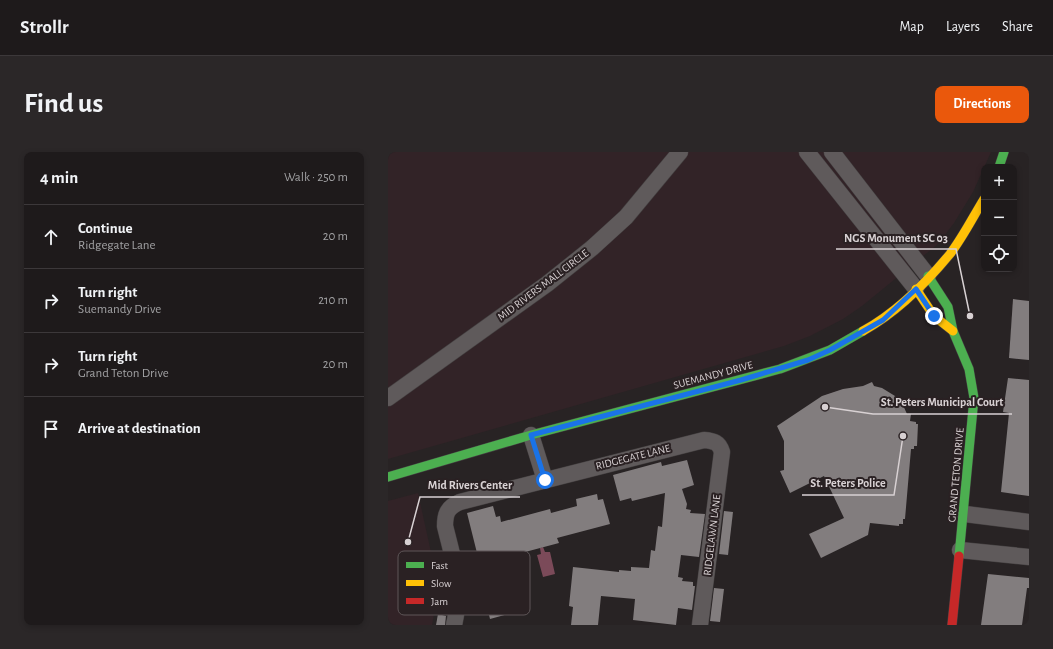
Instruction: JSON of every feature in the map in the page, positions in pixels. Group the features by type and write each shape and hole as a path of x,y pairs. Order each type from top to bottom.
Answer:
{"street":[{"name":"MID RIVERS MALL CIRCLE","path":"388,398 547,284 592,248 626,217 680,152"},
{"path":"807,152 916,289"},
{"path":"832,152 928,276"},
{"path":"1000,164 1004,152"},
{"name":"SUEMANDY DRIVE","path":"388,476 531,435 741,380 808,360 837,347 883,320 916,289 950,253 983,200"},
{"name":"GRAND TETON DRIVE","path":"928,276 948,306 953,331 969,369 974,398 964,514 952,625"},
{"name":"GRAND TETON DRIVE","path":"916,289 934,316 953,331"},
{"path":"531,435 545,480"},
{"name":"RIDGEGATE LANE","path":"450,551 445,526 448,510 460,502 692,442 704,440 716,441 720,445"},
{"name":"RIDGELAWN LANE","path":"700,625 722,452 720,445"},
{"path":"964,514 1029,522"},
{"path":"960,550 1029,557"},
{"name":"RIDGEGATE LANE","path":"454,625 456,615"}],"shaded area":[{"path":"388,152 991,152 986,164 981,164 981,174 973,192 954,223 938,244 862,306 843,319 810,336 784,346 388,459"},
{"path":"418,493 431,551 398,551 398,615 434,615 432,625 388,625 388,501"},
{"path":"543,547 545,552 550,552 555,574 543,577 537,555 541,554 540,548"}],"building":[{"path":"1013,299 1029,301 1029,360 1009,358"},
{"path":"1008,378 1029,380 1029,496 1001,492 1009,413 1003,412"},
{"path":"872,382 874,386 882,388 895,396 902,403 907,414 911,414 910,421 918,424 917,446 914,446 914,449 911,449 905,519 903,519 903,524 899,524 899,526 870,523 868,535 821,558 809,534 844,518 824,476 790,493 780,471 784,470 784,441 777,426 822,396 843,389 863,386"},
{"path":"687,460 694,485 682,489 687,504 686,509 691,510 690,513 705,514 699,557 681,555 678,577 683,578 682,581 693,582 693,586 695,586 692,610 678,608 676,625 633,620 635,599 601,596 598,625 571,625 573,607 569,606 573,567 619,572 619,570 631,571 631,567 649,568 651,550 655,551 658,526 662,527 665,493 632,501 631,498 620,501 613,475 661,462 662,466"},
{"path":"597,494 598,500 603,499 610,524 557,538 559,543 529,551 476,551 467,513 493,506 496,517 500,516 501,522 550,509 551,513 577,506 576,499"},
{"path":"724,511 733,512 728,555 719,554"},
{"path":"988,574 1029,578 1029,588 1027,588 1022,625 981,625"},
{"path":"714,588 724,589 720,622 710,621"},
{"path":"438,615 446,616 445,625 436,625"},
{"path":"489,615 505,615 490,619"}],"traffic: fast":[{"path":"1000,164 1004,152"},
{"path":"928,276 948,307 953,331 969,369 974,398 959,556"},
{"path":"388,477 531,435 780,369 830,350 863,331"}],"traffic: slow":[{"path":"863,331 899,306 931,276 950,254 964,234 983,200"},
{"path":"916,289 934,316 953,331"}],"traffic: jam":[{"path":"952,625 959,556"}],"place":[{"name":"NGS Monument SC 03","path":"970,316"},
{"name":"St. Peters Municipal Court","path":"825,407"},
{"name":"St. Peters Police","path":"903,436"},
{"name":"Mid Rivers Center","path":"408,542"}],"route":[{"path":"545,480 531,435 741,380 808,360 830,350 883,320 916,289 934,316"}]}
